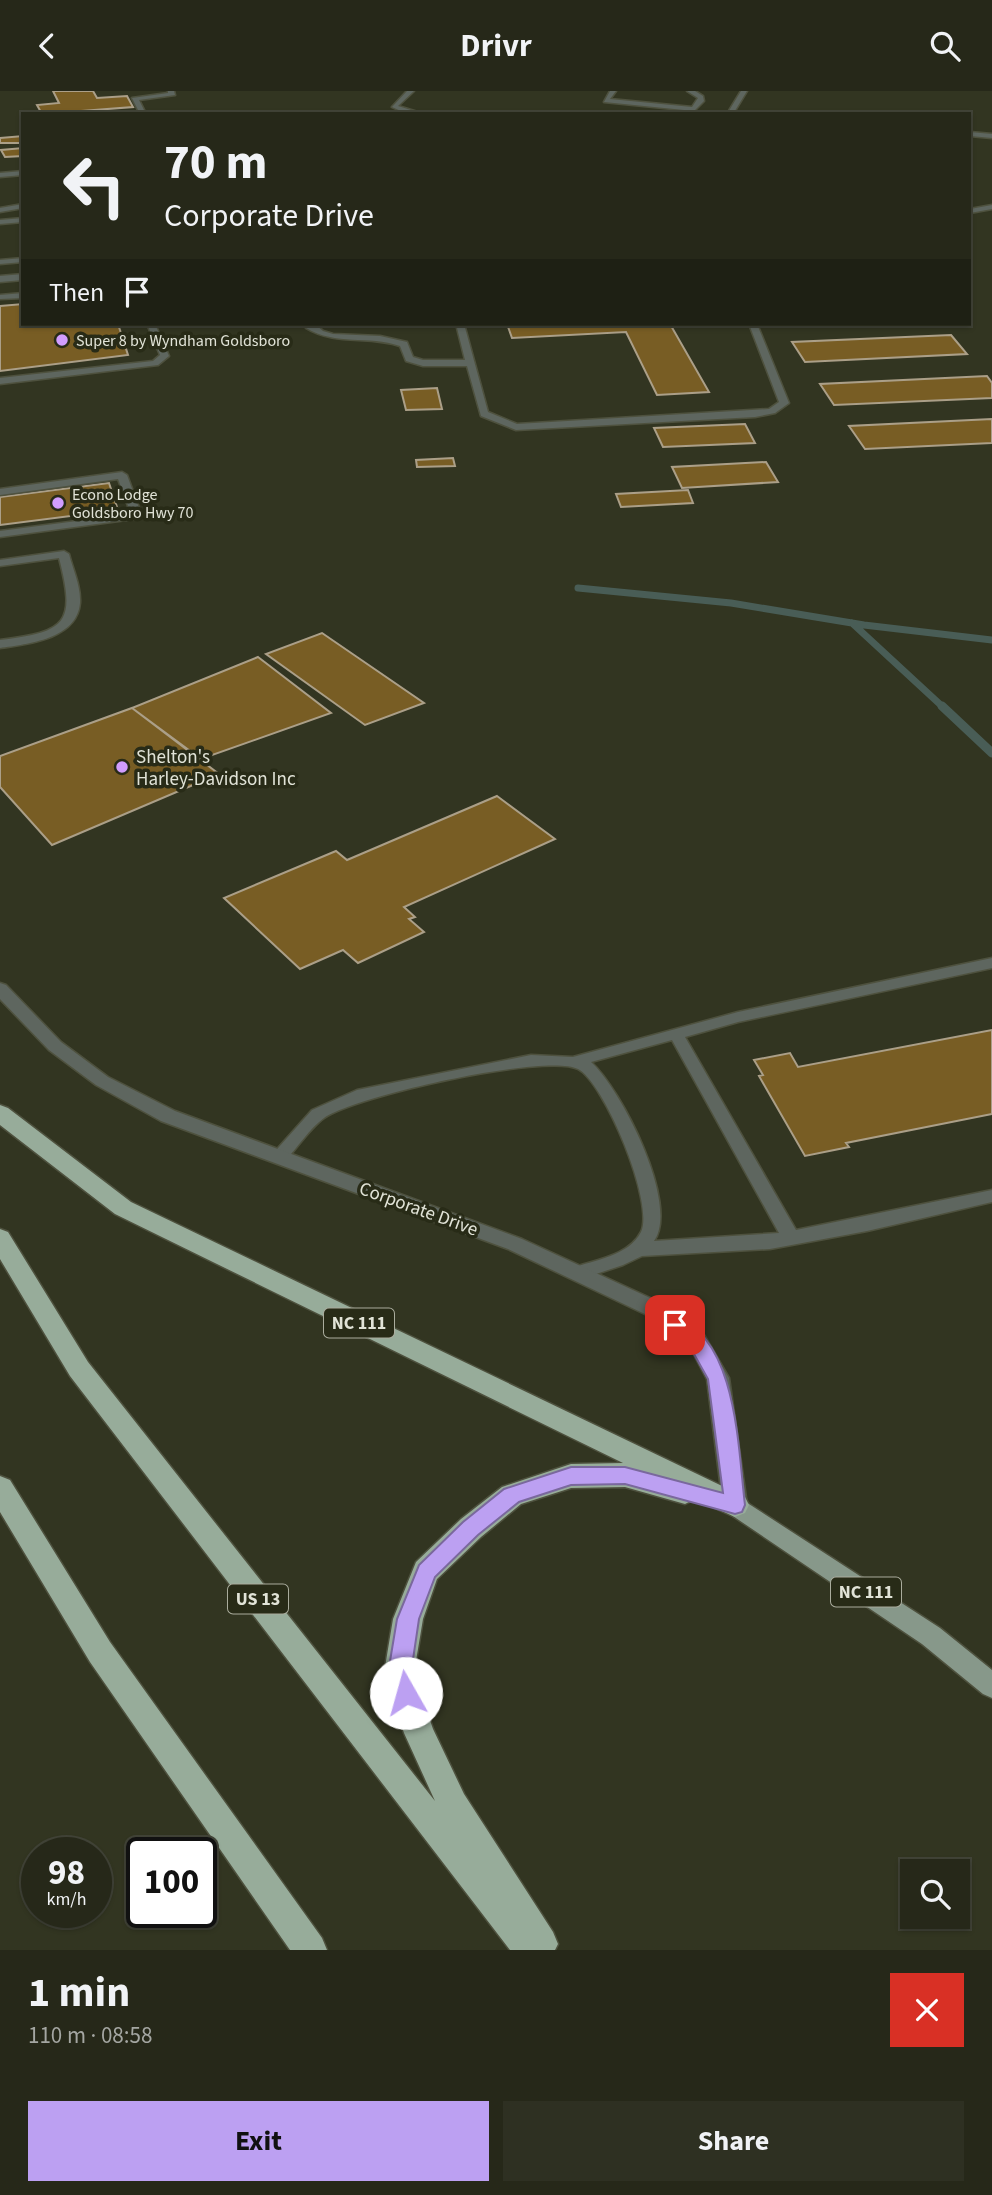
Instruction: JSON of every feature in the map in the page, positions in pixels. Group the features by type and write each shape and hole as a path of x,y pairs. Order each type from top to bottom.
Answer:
{"highway":[{"name":"NC 111","path":"0,1113 123,1208 735,1505"},
{"name":"US 13","path":"0,1238 79,1369 531,1950"},
{"path":"545,1950 453,1805 419,1733 399,1673 408,1619 426,1571 471,1528 512,1495 571,1476 625,1475 735,1505"},
{"path":"0,1488 100,1652 310,1950"}],"main road":[{"name":"NC 111","path":"735,1505 931,1636 992,1686"}],"street":[{"path":"971,134 992,135"},
{"path":"971,211 992,207"},
{"path":"0,279 21,277"},
{"name":"Corporate Drive","path":"0,989 55,1047 102,1081 168,1116 515,1244 654,1309 697,1341 718,1378 735,1505"}],"lane":[{"path":"142,112 135,98 172,95 171,91"},
{"path":"613,91 606,101 695,112 701,97 690,91"},
{"path":"731,112 744,91"},
{"path":"410,112 394,106 411,93"},
{"path":"637,112 643,104"},
{"path":"0,175 21,173"},
{"path":"0,204 21,205"},
{"path":"0,210 21,205"},
{"path":"0,222 21,220"},
{"path":"0,263 21,260"},
{"path":"0,297 21,295"},
{"path":"0,381 155,363 165,356 152,326"},
{"path":"309,326 318,334 334,339 392,339 404,344 409,359 423,363 470,363"},
{"path":"461,326 484,414 516,427 755,414 780,408 783,403 753,326"},
{"path":"0,492 122,475 137,516 0,534"},
{"path":"0,563 64,554 75,605 69,619 55,631 0,644"},
{"path":"573,1062 737,1017 992,963"},
{"path":"676,1034 791,1238"},
{"path":"279,1157 318,1114 357,1096 491,1066 531,1060 573,1062 585,1066 596,1076 650,1180 655,1213 650,1235 639,1249"},
{"path":"578,1273 639,1249 770,1242 992,1196"}],"building":[{"path":"53,91 93,91 97,98 127,96 133,107 41,112 37,105 59,103"},
{"path":"21,136 21,143 0,143 0,138"},
{"path":"21,148 21,156 5,157 1,150"},
{"name":"Super 8 by Wyndham Goldsboro","path":"21,304 21,326 119,326 128,355 0,371 0,306"},
{"path":"508,326 671,326 709,392 657,395 626,332 512,338"},
{"path":"951,335 967,354 805,362 792,342"},
{"path":"987,376 992,383 992,398 834,405 820,384"},
{"path":"437,388 442,409 406,410 401,390"},
{"path":"992,419 992,443 865,449 849,426"},
{"path":"745,424 755,443 663,447 654,428"},
{"path":"453,458 455,466 417,467 416,460"},
{"path":"766,462 778,482 682,488 672,467"},
{"name":"Econo Lodge Goldsboro Hwy 70","path":"109,483 118,510 0,525 0,497"},
{"path":"688,490 693,503 621,507 616,494"},
{"path":"322,633 424,703 365,725 266,654"},
{"path":"258,657 331,713 201,759 132,708"},
{"path":"132,708 219,774 52,845 0,787 0,756"},
{"path":"497,796 555,839 404,907 415,917 409,919 424,932 358,963 343,950 300,969 224,898 336,851 347,860"},
{"path":"992,1030 992,1114 846,1143 849,1147 805,1156 759,1076 763,1075 754,1060 790,1053 798,1067"}],"waterway":[{"path":"578,588 731,603 852,623"},
{"path":"852,623 992,640"},
{"path":"852,623 944,708"},
{"path":"942,706 992,753"}],"place":[{"name":"Super 8 by Wyndham Goldsboro","path":"62,340"},
{"name":"Econo Lodge Goldsboro Hwy 70","path":"58,503"},
{"name":"Shelton's Harley-Davidson Inc","path":"122,767"}],"route":[{"path":"406,1693 399,1673 408,1619 426,1571 471,1528 512,1495 571,1476 625,1475 735,1505 718,1378 697,1341 675,1325"}]}
